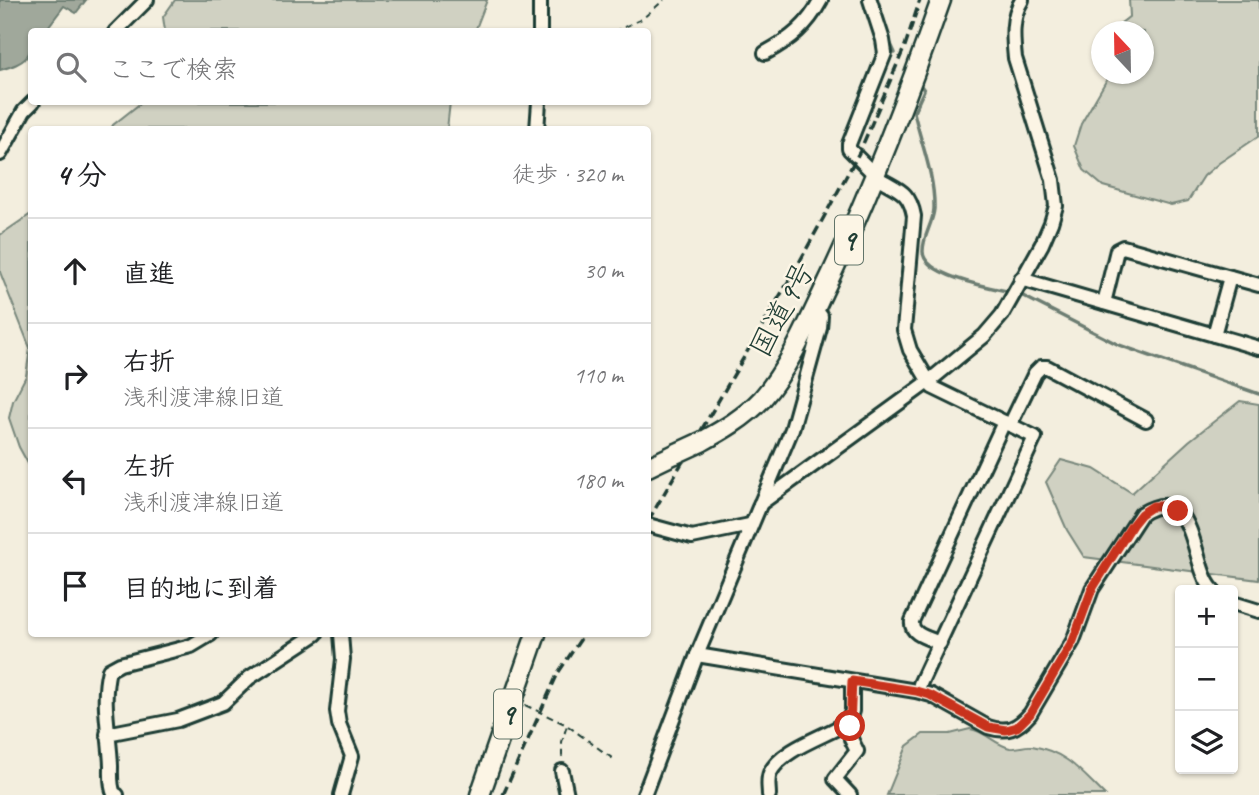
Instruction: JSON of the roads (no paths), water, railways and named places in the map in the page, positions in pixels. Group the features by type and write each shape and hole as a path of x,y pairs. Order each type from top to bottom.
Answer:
{"highway":[{"name":"国道9号","path":"651,466 729,426 762,398 778,376 815,310 877,177 942,0"},
{"name":"9","path":"480,795 535,637"}],"street":[{"path":"119,28 147,0"},
{"path":"540,0 540,28"},
{"path":"765,53 797,33 821,0"},
{"path":"870,0 885,53 849,149 877,177 903,192 913,209 904,330 910,350 932,387 1035,436 920,684"},
{"path":"760,504 928,383 984,336 1002,315 1042,244 1056,205 1053,180 1015,58 1014,20 1022,0"},
{"path":"0,154 30,105"},
{"path":"537,126 538,105"},
{"path":"1104,303 1119,248 1259,285"},
{"path":"1214,335 1230,277"},
{"path":"1021,279 1259,348"},
{"path":"645,794 696,655 801,401 821,328 821,316 815,310"},
{"path":"940,643 914,632 912,621 1007,424 1035,373 1041,367 1047,367 1146,420"},
{"path":"696,655 916,691 930,695 988,727 1006,730 1017,727 1030,714 1073,641 1092,589 1141,514 1153,506 1167,506 1178,511 1195,540 1199,562 1208,585"},
{"path":"651,526 692,537 750,525"},
{"path":"1238,605 1259,611"},
{"path":"117,795 111,788 107,734 105,684 109,670 113,666 191,646 206,637"},
{"path":"107,734 178,720 223,704 249,678 311,637"},
{"path":"341,637 343,659 337,711 339,724 352,756 341,795"},
{"path":"850,795 835,779 856,755 856,747 851,739 852,681"},
{"path":"769,795 769,775 776,765 801,746 842,726 850,719"},
{"path":"562,771 567,795"}],"waterway":[{"path":"877,0 885,25"},
{"path":"889,40 895,53"},
{"path":"919,83 924,90 914,112 934,197 933,214 923,245 926,260 945,274 1012,292"},
{"path":"1019,294 1119,345 1259,394"}],"railway":[{"path":"651,516 795,270 860,151 905,46 920,0"},
{"path":"503,795 558,673 582,637"}]}
